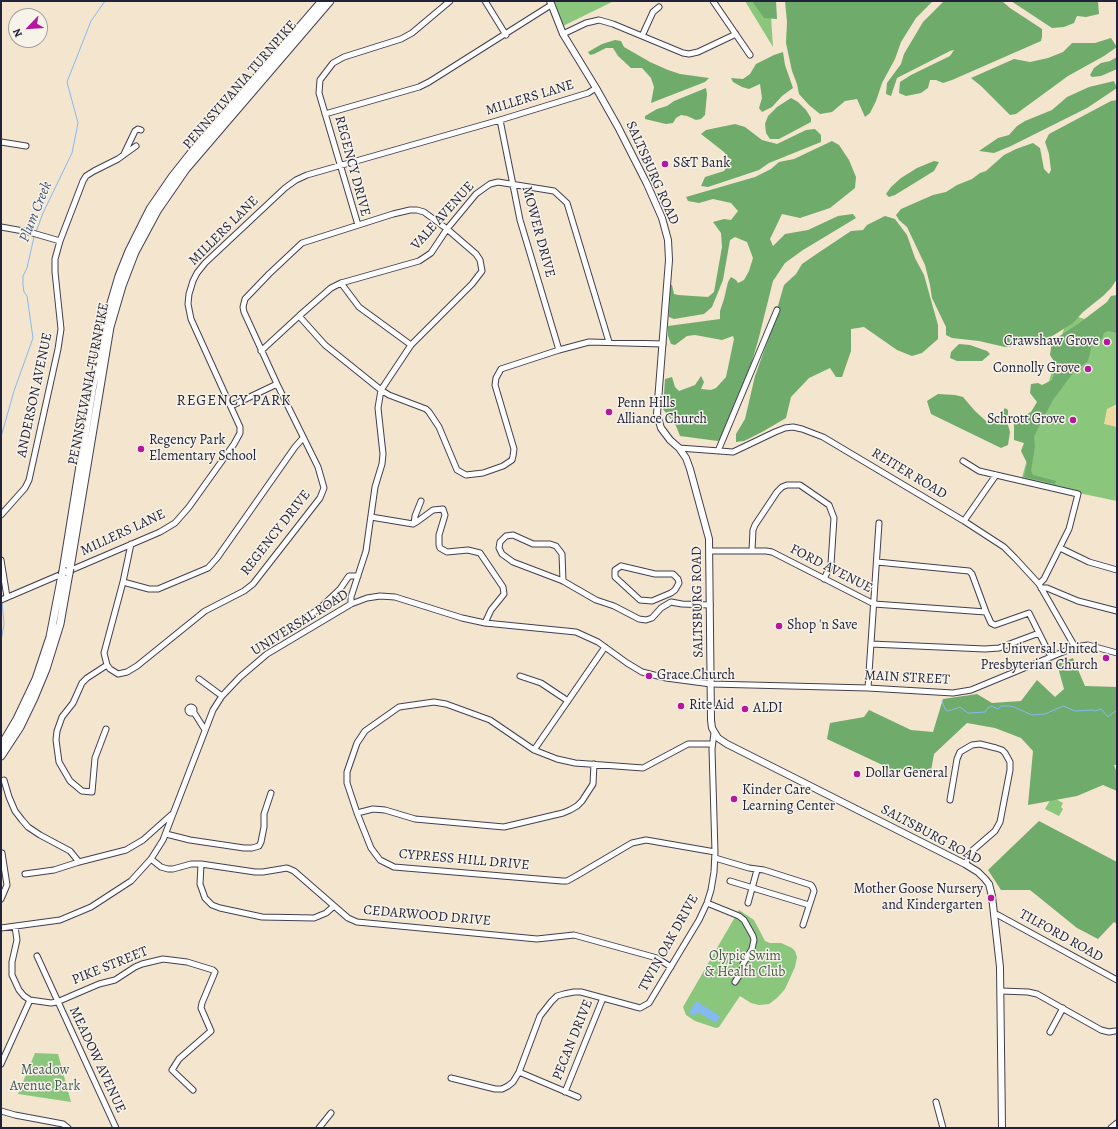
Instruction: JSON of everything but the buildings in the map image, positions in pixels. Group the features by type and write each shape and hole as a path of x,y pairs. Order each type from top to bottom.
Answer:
{"highway":[{"name":"PENNSYLVANIA TURNPIKE","path":"1,756 20,727 34,698 46,669 60,624 93,385 106,320 117,283 129,251 150,209 172,177 224,114 322,1"},
{"name":"PENNSYLVANIA TURNPIKE","path":"1,746 17,719 36,679 52,630 66,572 110,327 122,286 135,252 151,221 176,182 330,1"}],"main road":[{"name":"SALTSBURG ROAD","path":"551,3 563,34 618,127 647,184 662,218 665,229 670,260 657,414 664,432 680,448 686,458 707,530 710,551 711,721 714,733 718,738 727,744 965,864 978,872 987,882 992,896 1000,967 1002,1128"}],"street":[{"name":"REGENCY DRIVE","path":"107,665 118,674 126,672 137,666 205,611 244,591 254,584 320,498 324,488 318,467 277,384 244,312 243,307 245,299 302,243 358,225 319,93 320,80 332,63 344,57 401,39 412,33 450,1"},
{"path":"485,1 506,35"},
{"path":"713,1 750,55"},
{"path":"325,114 425,85 506,35 551,3"},
{"path":"642,36 653,12 659,7"},
{"path":"563,34 586,23 599,20 613,24 683,53 689,54 698,52 736,34"},
{"name":"MILLERS LANE","path":"4,598 160,532 175,523 189,508 238,438 240,427 191,319 188,299 197,272 285,188 296,180 307,175 500,120 588,93 596,88"},
{"name":"MOWER DRIVE","path":"500,120 520,220 559,350"},
{"path":"123,155 132,135 138,130 141,130"},
{"path":"1,142 26,146"},
{"name":"ANDERSON AVENUE","path":"1,515 25,488 29,480 58,349 61,329 54,272 55,259 60,240 86,176 118,159 136,146"},
{"name":"VALE AVENUE","path":"262,351 326,291 341,283 419,261 430,253 447,229 476,194 490,184 498,182 554,191 567,203 609,342"},
{"path":"351,604 366,551 375,487 382,464 383,454 378,408 381,390 411,346 472,284 482,271 480,260 476,254 447,229 424,212 412,210 358,225"},
{"path":"1,227 60,240"},
{"path":"341,283 359,307 411,346"},
{"path":"718,451 777,310"},
{"path":"299,316 325,345 381,390 389,395 426,410 439,427 453,463 459,472 466,475 483,473 507,464 513,456 514,449 496,385 496,378 501,369 514,363 590,342 663,344"},
{"path":"231,406 277,384"},
{"name":"REITER ROAD","path":"680,448 733,452 775,432 793,427 823,437 1004,547 1040,586 1075,647"},
{"path":"124,582 149,589 158,589 208,568 217,558 295,446 303,438"},
{"path":"963,461 979,471 1078,494 1069,529 1040,586 1078,601 1117,611"},
{"path":"964,522 996,475"},
{"path":"752,551 753,530 755,525 777,492 787,485 800,485 829,505 834,518 831,564 824,579"},
{"path":"414,523 420,502"},
{"path":"371,517 414,523 433,510 443,508 444,515 439,535 440,548 447,552 468,550 480,553 484,557 504,591 504,594 491,610 485,623"},
{"path":"868,688 879,523"},
{"path":"563,581 562,554 556,546 550,544 533,544 513,535 506,536 502,539 499,548 504,556 520,566 563,581 596,600 614,606 635,618 642,620 654,617 661,608 673,602 682,604 710,605"},
{"path":"106,729 95,758 92,792 82,791 70,781 59,762 56,740 57,731 62,717 73,703 82,683 107,665 104,653 124,582 131,544"},
{"path":"1060,548 1089,562 1117,570"},
{"name":"FORD AVENUE","path":"710,551 772,552 874,604 986,612"},
{"path":"1,560 4,598"},
{"path":"877,562 969,570 972,574 991,623 995,625 1029,613 1051,657"},
{"path":"619,566 624,566 647,573 675,575 678,578 679,583 675,590 671,593 652,601 640,600 615,577 615,570 619,566"},
{"path":"554,578 562,572"},
{"path":"299,622 320,608 340,589 349,576 358,576"},
{"path":"671,593 673,602"},
{"name":"UNIVERSAL ROAD","path":"1,928 47,923 60,920 97,904 131,881 151,859 166,834 213,710 222,696 240,677 267,654 351,604 367,598 387,596 402,599 462,618 485,623 576,632 605,647 642,672 667,678 711,684"},
{"path":"870,644 952,648 999,648 1040,633"},
{"name":"MAIN STREET","path":"711,684 868,688 953,693 971,690 1075,647 1088,645 1117,652"},
{"path":"534,750 605,647"},
{"path":"520,676 541,683 568,701"},
{"path":"199,679 222,696"},
{"name":"CYPRESS HILL DRIVE","path":"712,744 688,744 643,768 575,763 557,759 534,750 490,720 446,704 434,702 399,707 365,731 357,744 347,772 347,784 368,843 380,860 394,867 567,881 632,842 646,840 715,855 749,868 764,870 811,885 814,890 803,925"},
{"path":"193,711 205,730"},
{"name":"TWIN OAK DRIVE","path":"451,1078 495,1089 502,1089 508,1086 513,1082 519,1072 540,1016 557,996 574,992 640,1008 649,1003 707,903 714,872 715,855 712,744 714,733"},
{"path":"950,800 957,759 960,752 972,745 980,744 1002,750 1005,753 1010,762 1010,770 1000,822 995,831 973,850 965,864"},
{"path":"357,813 373,809 385,810 415,819 504,827 563,813 578,806 593,784 594,764"},
{"path":"4,780 15,811 28,827 70,851 79,862"},
{"path":"166,834 190,840 244,848 259,846 264,827 264,814 271,793"},
{"path":"25,874 54,870 126,850 143,840 172,815"},
{"path":"1,899 7,885 2,853"},
{"name":"CEDARWOOD DRIVE","path":"151,859 161,867 168,869 173,869 186,864 201,864 255,872 287,868 294,871 348,918 357,922 537,939 574,935 657,958 671,967"},
{"path":"201,864 200,884 205,898 212,905 220,908 262,918 314,918 326,913 334,906"},
{"path":"748,902 757,870"},
{"path":"730,881 809,905"},
{"path":"707,903 739,916 744,920 753,936 754,945 743,964 742,971 735,982"},
{"name":"TILFORD ROAD","path":"994,914 998,914 1117,980"},
{"path":"1,1064 30,1000 19,990 12,975 12,962 17,940 15,927"},
{"name":"MEADOW AVENUE","path":"36,956 116,1128"},
{"name":"PIKE STREET","path":"57,1002 99,984 115,980 135,967 153,961 171,960 187,962 213,970 215,972 214,976 201,1008 211,1031 179,1059 172,1070 193,1090"},
{"path":"1001,991 1028,992 1037,994 1101,1030 1109,1032 1115,1031"},
{"name":"PECAN DRIVE","path":"564,1092 603,998"},
{"name":"MEADOW AVENUE","path":"30,1000 51,1003 57,1002"},
{"path":"1050,1032 1063,1008"},
{"path":"519,1072 578,1097"},
{"path":"936,1102 943,1128"},
{"path":"1,1111 63,1124 68,1128"},
{"path":"319,1128 331,1112"},
{"path":"1111,1128 1117,1123"}],"green space":[{"path":"554,1 614,1 563,26"},
{"path":"745,1 770,1 773,47"},
{"path":"752,1 776,1 777,19 764,18"},
{"path":"785,1 933,1 916,18 901,42 895,59 882,83 876,101 870,113 865,117 857,99 845,101 832,112 820,114 799,94 786,43 787,22"},
{"path":"944,1 1002,1 1042,29 1041,41 952,80 943,83 936,80 930,80 928,88 921,93 906,96 899,93 900,82 950,56 954,50 950,51 897,78 891,96 886,94 887,83 901,64 904,54 923,22"},
{"path":"1011,1 1098,1 1099,14 1086,17 1077,16 1074,23 1064,27 1052,28"},
{"path":"1111,38 1117,47 1068,76 1016,114 1010,115 971,78 1014,59 1030,62 1048,58 1063,52 1072,43 1095,43"},
{"path":"615,40 621,41 624,47 650,62 668,70 680,74 709,78 705,82 651,103 654,87 651,78 642,68 631,68 618,56 613,48 606,48 590,55 588,52 602,44"},
{"path":"783,52 785,65 793,88 782,96 772,107 762,112 759,108 762,98 760,84 749,89 733,82 731,78 743,79 750,74 756,64"},
{"path":"1117,57 1117,69 1101,76 1092,77 1090,75 1094,68 1101,63 1110,61"},
{"path":"1114,81 1117,88 1087,108 994,153 979,151 998,138 1009,135 1017,126 1025,121 1052,110 1067,97 1089,87"},
{"path":"706,88 707,94 705,115 701,119 696,120 681,115 676,118 673,123 666,124 645,119 645,116 657,109"},
{"path":"791,98 798,102 806,110 811,118 811,122 779,139 770,139 766,133 765,124 768,116 777,107"},
{"path":"1117,100 1117,279 1111,288 1083,312 1073,323 1042,341 1035,339 1021,345 1005,347 979,341 952,338 946,335 946,327 932,298 925,265 907,227 896,215 901,209 933,195 946,192 957,185 972,179 980,173 986,171 1004,155 1033,143 1040,148 1044,169 1049,174 1051,170 1049,154 1045,142 1049,134 1111,101"},
{"path":"735,124 745,127 762,140 777,144 806,130 815,129 821,135 821,142 769,163 759,170 708,187 701,186 705,177 724,171 731,161 724,152 701,134 706,130"},
{"path":"832,141 839,145 849,160 856,177 855,188 830,208 800,218 782,214 770,239 773,246 785,234 808,230 838,216 853,214 856,218 803,250 785,263 773,281 758,341 730,431 718,441 680,436 676,426 663,409 665,379 672,377 675,387 679,391 695,385 701,376 704,382 701,389 711,390 716,388 726,377 734,339 733,336 722,340 695,335 687,336 675,345 671,344 668,336 668,326 720,319 720,311 728,282 731,277 738,283 744,280 749,271 753,258 747,242 735,237 730,240 723,280 712,307 704,314 674,319 669,317 670,285 672,285 674,294 678,295 708,297 714,292 722,247 721,233 713,222 724,219 731,220 738,211 731,203 713,199 699,203 688,201 686,197 755,177 771,169 779,162 794,159"},
{"path":"934,161 939,162 934,171 895,195 889,197 886,194 901,178 917,168"},
{"path":"885,216 895,219 907,235 915,258 924,275 938,325 938,339 922,353 912,356 897,350 864,327 851,329 851,351 842,377 836,377 830,368 809,378 791,397 786,418 744,441 736,442 736,434 745,419 755,376 768,340 784,285 796,274 802,264 818,253 851,231 863,230 867,225"},
{"path":"1117,295 1117,333 1108,331 1104,333 1102,339 1092,344 1088,361 1073,373 1053,400 1034,437 1035,446 1031,471 1033,475 1056,481 1055,484 1024,477 1027,463 1021,451 1024,443 1014,440 1014,422 1031,412 1037,402 1030,393 1031,384 1038,383 1042,385 1052,380 1057,366 1050,355 1052,341 1107,302 1111,296"},
{"path":"1068,314 1117,329 1117,501 1021,481"},
{"path":"959,344 970,345 987,351 990,354 982,361 957,361 950,358 951,352"},
{"path":"938,394 963,397 986,421 995,422 1005,408 1008,410 1008,425 1010,432 1008,445 1001,448 931,414 927,401"},
{"path":"1073,658 1085,686 1117,687 1117,765 1114,765 1117,773 1117,791 1103,785 1077,796 1028,805 1033,751 1021,738 995,728 967,723 934,754 931,771 891,769 827,739 830,723 864,717 869,710 911,730 933,732 943,699 977,694 992,703 1021,701 1037,680 1055,697 1064,689 1057,664"},
{"path":"1052,797 1063,803 1061,807 1063,809 1059,816 1045,809"},
{"path":"1039,821 1117,862 1117,924 1114,922 1098,939 1077,928 1030,890 1001,890 988,870"},
{"name":"Olypic Swim & Health Club","path":"739,910 754,920 765,941 770,943 781,943 792,948 797,957 795,967 785,989 777,998 769,1004 759,1005 751,1003 740,996 719,1027 716,1028 695,1021 686,1015 683,1007"},
{"name":"Meadow Avenue Park","path":"35,1053 58,1054 71,1102 18,1094"}],"sand":[{"path":"1117,404 1117,427 1104,424 1107,409"}],"water":[{"path":"696,1001 720,1016 716,1023 698,1012 695,1016 689,1013"}],"waterway":[{"name":"Plum Creek","path":"36,232 43,213 72,153 78,123 67,82 91,21 105,1"},
{"name":"Plum Creek","path":"1,437 14,391 33,338 27,296 24,292 23,276 27,268 34,237"},
{"name":"Plum Creek","path":"1,641 4,624 2,601"},
{"path":"942,701 945,709 948,711 960,707 968,713 985,712 991,706 998,709 1001,706 1010,706 1032,715 1045,714 1063,706 1075,711 1095,711 1101,709 1108,717 1117,710"}],"place":[{"name":"S&T Bank","path":"665,164"},
{"name":"Crawshaw Grove","path":"1107,342"},
{"name":"Connolly Grove","path":"1088,369"},
{"name":"Penn Hills Alliance Church","path":"609,412"},
{"name":"Schrott Grove","path":"1073,420"},
{"name":"Regency Park Elementary School","path":"141,449"},
{"name":"Shop 'n Save","path":"779,626"},
{"name":"Universal United Presbyterian Church","path":"1106,658"},
{"name":"Grace Church","path":"649,676"},
{"name":"Rite Aid","path":"681,706"},
{"name":"ALDI","path":"745,709"},
{"name":"Dollar General","path":"857,774"},
{"name":"Kinder Care Learning Center","path":"734,799"},
{"name":"Mother Goose Nursery and Kindergarten","path":"991,898"}],"district":[{"name":"REGENCY PARK","path":"234,401"}]}
